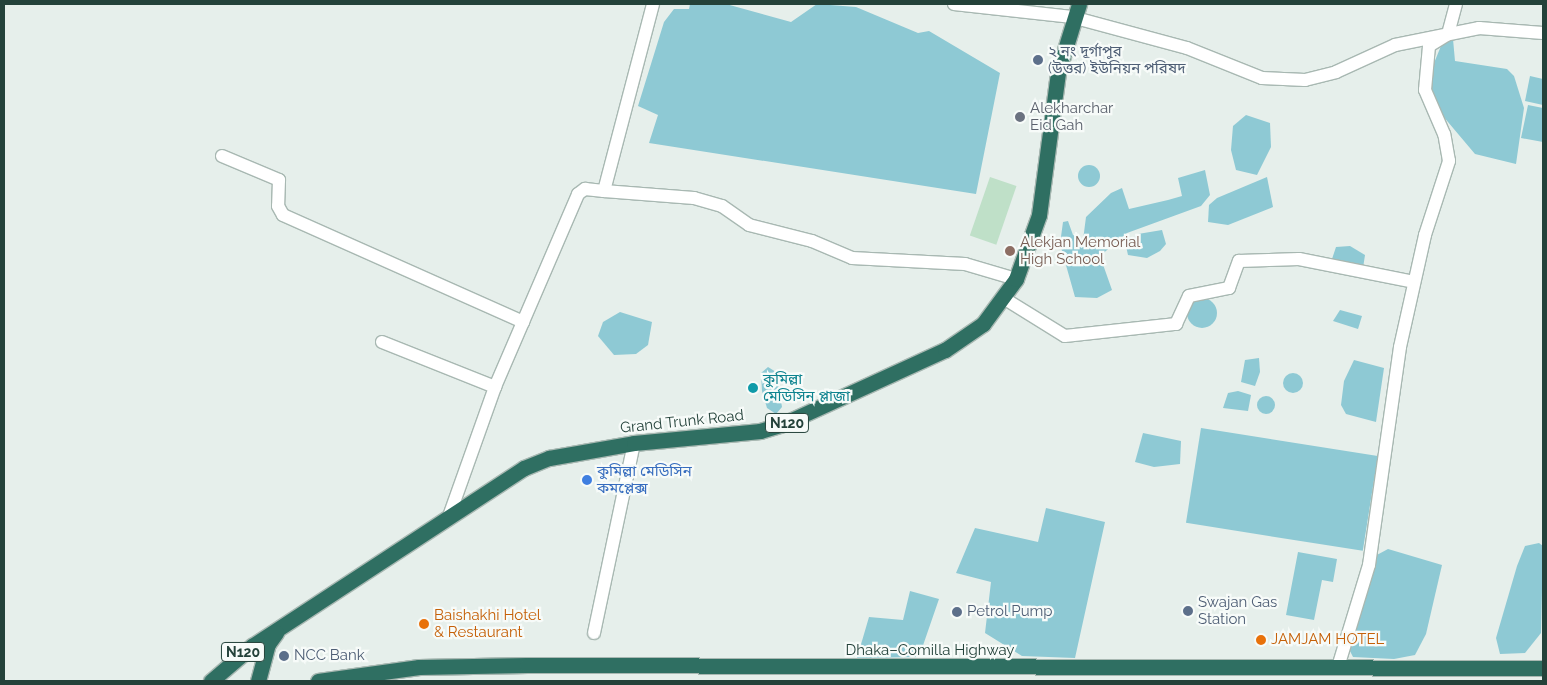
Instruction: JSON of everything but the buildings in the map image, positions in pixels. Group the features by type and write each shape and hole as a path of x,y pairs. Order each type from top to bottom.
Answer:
{"highway":[{"name":"Grand Trunk Road","path":"211,681 258,651 280,628 448,519 503,480 549,458 634,443 760,431 783,424 945,350 983,324 1005,299 1016,279 1039,215 1058,72 1072,18 1079,4"},
{"name":"Grand Trunk Road","path":"258,651 258,681"},
{"name":"Dhaka–Comilla Highway","path":"318,681 419,668 527,665 1543,668"}],"street":[{"path":"604,191 653,4"},
{"path":"954,4 1072,18 1188,48 1262,78 1305,80 1336,72 1395,45 1479,28 1543,33"},
{"path":"1338,667 1369,565 1392,392 1414,282 1440,178 1449,161 1444,134 1425,90 1429,46 1448,34 1456,4"},
{"path":"222,156 279,180 278,206 283,215 523,322"},
{"path":"448,519 495,387 578,194 585,189 704,201 722,206 749,225 812,241 852,258 965,264 1016,279"},
{"path":"1005,299 1065,336 1176,324 1189,296 1229,288 1240,261 1299,259 1414,282"},
{"path":"382,342 495,387"},
{"path":"594,633 634,443"}],"green space":[{"path":"990,177 1016,186 996,245 970,236"}],"water":[{"path":"690,4 726,4 791,22 817,4 856,7 918,33 929,31 1000,73 976,194 649,143 658,115 638,106 664,22 674,9 689,9"},
{"path":"1453,39 1455,61 1507,69 1514,76 1524,108 1516,164 1475,154 1437,109 1430,85 1434,63 1441,46"},
{"path":"1530,76 1543,79 1543,105 1525,101"},
{"path":"1528,105 1543,108 1543,142 1521,138"},
{"path":"1246,115 1270,123 1271,147 1257,175 1236,170 1231,150 1233,126"},
{"path":"1089,165 1097,168 1100,176 1097,184 1089,187 1081,184 1078,176 1081,168"},
{"path":"1205,170 1210,195 1201,206 1127,233 1100,256 1112,290 1097,298 1075,297 1060,244 1063,222 1068,221 1073,235 1083,240 1086,217 1111,193 1122,188 1129,209 1168,200 1182,196 1178,178"},
{"path":"1267,177 1273,207 1228,225 1208,222 1209,205 1217,198"},
{"path":"1162,230 1166,244 1160,251 1147,258 1128,255 1126,246 1138,234"},
{"path":"1350,246 1365,255 1363,268 1331,262 1336,247"},
{"path":"1202,298 1208,299 1216,307 1216,319 1208,327 1202,328 1196,327 1188,319 1187,313 1188,307 1196,299"},
{"path":"1340,310 1362,316 1358,329 1333,321"},
{"path":"620,312 652,322 648,345 636,354 614,355 598,336 603,322"},
{"path":"1259,358 1260,372 1255,386 1241,382 1245,360"},
{"path":"1354,360 1384,368 1376,422 1346,414 1341,405 1344,381"},
{"path":"768,367 776,372 782,407 776,414 767,408 762,391 761,373"},
{"path":"1293,373 1300,376 1303,383 1300,390 1293,393 1286,390 1283,383 1286,376"},
{"path":"1238,391 1251,395 1248,411 1223,408 1228,393"},
{"path":"1262,396 1270,396 1275,401 1273,412 1262,414 1257,409 1257,401"},
{"path":"1201,428 1378,456 1363,551 1186,523"},
{"path":"1143,433 1181,441 1180,464 1154,467 1135,462"},
{"path":"1046,508 1105,522 1075,658 1022,656 985,633 991,582 956,573 975,528 1038,542"},
{"path":"1539,543 1543,546 1541,633 1525,653 1500,654 1496,638 1517,566 1525,546"},
{"path":"1388,549 1442,565 1426,634 1415,655 1394,659 1353,657 1350,651 1375,556"},
{"path":"1298,552 1337,559 1333,582 1322,580 1314,620 1286,615"},
{"path":"910,591 939,599 919,657 857,658 869,617 903,620"}],"place":[{"name":"২ নং দূর্গাপুর (উত্তর) ইউনিয়ন পরিষদ","path":"1038,60"},
{"name":"Alekharchar Eid Gah","path":"1020,117"},
{"name":"Alekjan Memorial High School","path":"1010,251"},
{"name":"কুমিল্লা মেডিসিন প্লাজা","path":"753,388"},
{"name":"কুমিল্লা মেডিসিন কমপ্লেক্স","path":"587,480"},
{"name":"Swajan Gas Station","path":"1188,611"},
{"name":"Petrol Pump","path":"957,612"},
{"name":"Baishakhi Hotel & Restaurant","path":"424,624"},
{"name":"JAMJAM HOTEL","path":"1261,640"},
{"name":"NCC Bank","path":"284,656"}]}
